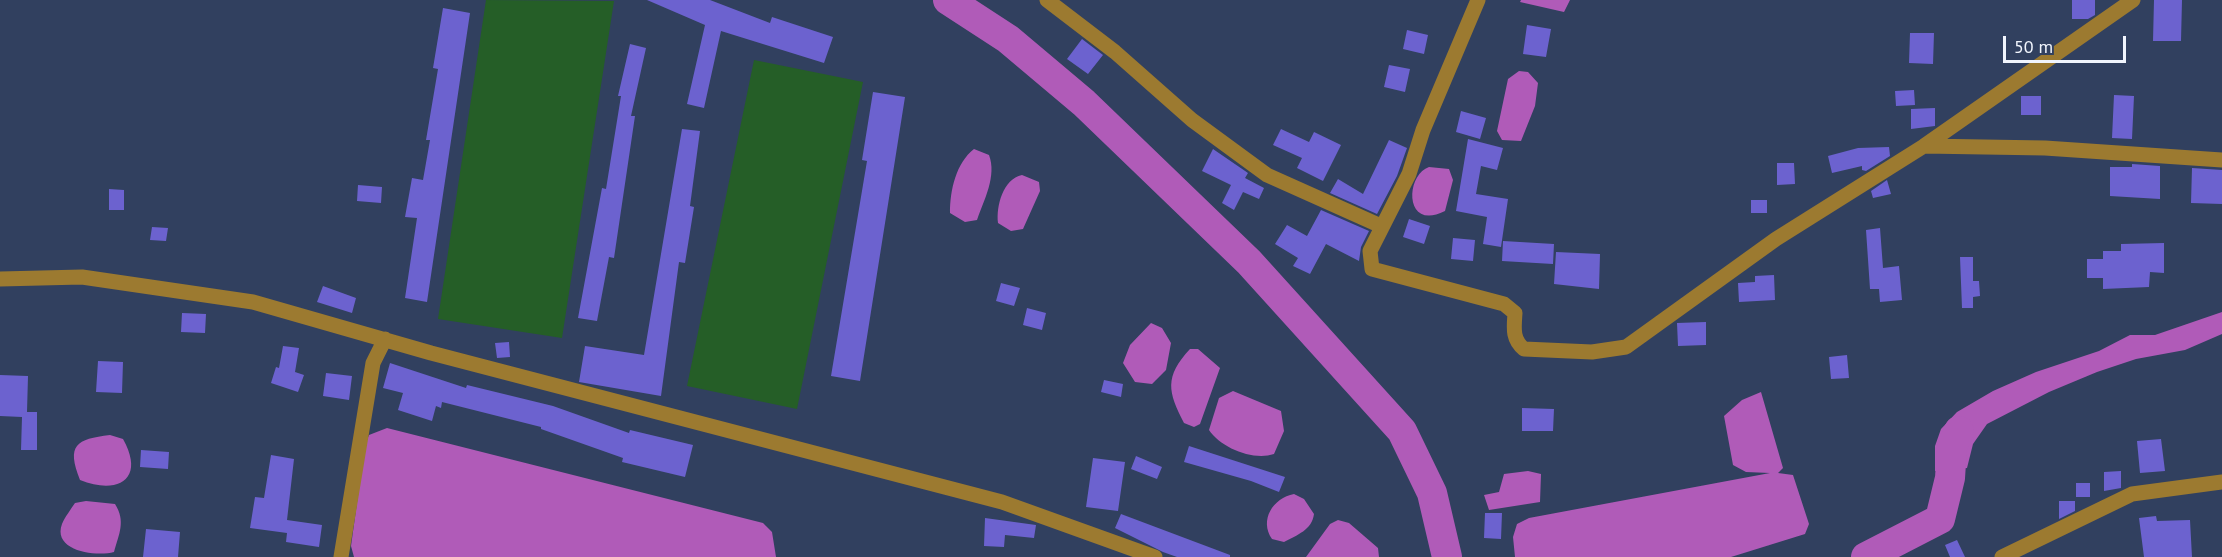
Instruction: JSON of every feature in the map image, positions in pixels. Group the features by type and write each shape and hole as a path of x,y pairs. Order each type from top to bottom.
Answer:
{"street":[{"path":"1047,0 1115,52 1192,120 1267,175 1381,226"},
{"path":"1478,0 1423,130 1409,174 1370,251 1372,270 1504,304 1515,313 1516,343 1524,349 1592,352 1614,351 1626,347 1776,238 1924,146 2133,0"},
{"path":"1924,146 2045,148 2222,160"},
{"path":"0,279 82,277 253,302 1002,502 1155,557"},
{"path":"341,557 373,363 385,339"},
{"path":"2002,557 2132,494 2222,483"}],"green space":[{"path":"486,0 614,1 562,338 438,319"},
{"path":"754,60 863,82 797,409 687,386"}],"shaded area":[{"path":"1521,0 1570,0 1564,12 1520,2"},
{"path":"1519,71 1528,72 1538,83 1535,106 1521,141 1502,140 1497,131 1508,79"},
{"path":"974,149 989,155 991,180 977,220 965,222 950,213 951,195 958,169"},
{"path":"1429,167 1449,169 1453,180 1445,211 1432,215 1422,214 1416,208 1413,200 1416,180 1421,172"},
{"path":"1022,175 1039,182 1040,191 1023,229 1011,231 998,223 998,209 1006,187"},
{"path":"2222,312 2222,334 2185,350 2136,359 2097,372 2049,392 1987,424 1973,444 1967,468 1935,471 1935,446 1941,429 1957,412 1993,391 2036,372 2099,351 2130,335 2155,335"},
{"path":"1151,323 1162,328 1171,343 1166,370 1152,384 1135,382 1123,363 1130,345"},
{"path":"1190,349 1198,349 1220,368 1200,424 1194,427 1184,423 1171,385 1176,368"},
{"path":"1233,391 1281,411 1284,431 1274,454 1257,456 1238,451 1221,442 1209,430 1219,398"},
{"path":"1761,392 1783,468 1778,473 1793,475 1809,524 1805,534 1731,557 1515,557 1513,537 1517,524 1529,518 1770,473 1746,472 1733,465 1724,416 1742,400"},
{"path":"387,428 763,523 772,532 776,557 354,557 351,546 365,445 369,435"},
{"path":"110,435 123,439 129,453 131,465 129,474 124,481 106,486 80,480 74,459 77,446 89,439"},
{"path":"1528,471 1541,474 1540,502 1489,510 1484,495 1499,492 1504,474"},
{"path":"1294,494 1304,499 1314,514 1313,520 1303,531 1284,542 1272,539 1267,525 1270,511 1280,500"},
{"path":"86,501 115,504 121,522 114,552 97,554 78,550 63,540 62,524 75,503"},
{"path":"1338,520 1349,523 1378,548 1379,557 1306,557 1330,524"}],"building":[{"path":"647,0 710,0 770,23 772,17 833,37 824,63 721,31 704,108 687,104 705,25"},
{"path":"2072,0 2095,0 2095,15 2088,19 2072,19"},
{"path":"2154,0 2182,0 2181,41 2153,41"},
{"path":"443,8 470,13 427,302 405,298 417,218 405,217 412,178 423,180 430,140 426,140 438,69 433,68"},
{"path":"1527,25 1551,29 1546,57 1523,54"},
{"path":"1407,30 1428,35 1424,54 1403,49"},
{"path":"1910,33 1934,33 1933,64 1909,63"},
{"path":"1082,39 1103,55 1088,74 1067,59"},
{"path":"630,44 646,48 631,116 635,116 614,258 609,257 597,321 578,318 602,188 606,189 621,96 618,96"},
{"path":"1389,65 1410,69 1405,92 1384,87"},
{"path":"1914,90 1915,105 1896,106 1895,91"},
{"path":"873,92 905,97 860,381 831,376 867,161 862,160"},
{"path":"2114,95 2134,96 2132,139 2112,138"},
{"path":"2021,96 2041,96 2041,115 2021,115"},
{"path":"1935,108 1935,126 1911,129 1911,109"},
{"path":"1461,111 1486,118 1480,139 1456,132"},
{"path":"682,129 700,131 690,206 694,207 685,263 679,262 661,396 579,382 585,346 644,355"},
{"path":"1281,129 1309,142 1314,132 1341,145 1323,181 1297,168 1302,158 1273,145"},
{"path":"1468,139 1503,148 1497,170 1481,166 1476,194 1508,199 1501,247 1483,244 1487,217 1456,211"},
{"path":"1389,140 1407,148 1397,176 1377,214 1330,193 1338,179 1363,194"},
{"path":"1889,147 1890,156 1866,171 1862,170 1862,166 1832,173 1828,156 1858,148"},
{"path":"1213,149 1248,173 1245,178 1264,188 1259,199 1243,192 1234,210 1222,203 1231,185 1202,171"},
{"path":"1777,163 1794,163 1795,184 1777,185"},
{"path":"2132,164 2160,166 2160,199 2110,196 2110,167 2132,167"},
{"path":"2192,168 2222,170 2222,204 2191,203"},
{"path":"1887,180 1891,194 1873,198 1871,191"},
{"path":"358,185 382,187 381,203 357,201"},
{"path":"109,189 124,190 124,210 109,210"},
{"path":"1751,200 1767,200 1767,213 1751,213"},
{"path":"1321,210 1369,231 1361,247 1359,261 1326,244 1310,274 1293,266 1298,258 1275,244 1287,225 1307,236"},
{"path":"1409,219 1430,226 1424,244 1403,237"},
{"path":"152,227 168,228 166,241 150,240"},
{"path":"1880,228 1883,268 1899,266 1902,300 1880,302 1879,289 1870,289 1866,230"},
{"path":"1453,238 1475,240 1473,261 1451,259"},
{"path":"1503,241 1554,244 1553,264 1502,261"},
{"path":"2164,243 2164,273 2150,272 2149,287 2103,289 2103,278 2087,278 2087,259 2103,259 2103,251 2121,251 2121,244"},
{"path":"1556,252 1600,254 1599,289 1554,284"},
{"path":"1960,257 1973,257 1973,281 1979,281 1980,296 1973,297 1973,308 1962,308"},
{"path":"1774,275 1775,300 1739,302 1738,283 1755,282 1755,276"},
{"path":"1001,283 1020,288 1014,306 996,301"},
{"path":"323,286 356,298 352,313 317,302"},
{"path":"1027,308 1046,313 1042,330 1023,325"},
{"path":"182,313 206,314 205,333 181,332"},
{"path":"1706,322 1706,345 1678,346 1677,323"},
{"path":"509,342 510,357 497,358 495,343"},
{"path":"283,346 299,348 295,372 304,375 298,392 271,383 276,367 279,368"},
{"path":"1847,355 1849,378 1831,379 1829,357"},
{"path":"98,361 123,362 122,393 96,392"},
{"path":"390,363 466,388 467,385 553,406 629,433 630,430 693,445 685,477 622,462 623,458 541,429 541,427 442,402 441,408 436,406 432,421 398,410 403,393 383,388"},
{"path":"326,373 352,376 349,400 323,396"},
{"path":"0,375 28,376 27,412 37,412 37,450 21,450 22,417 0,416"},
{"path":"1104,380 1123,384 1121,397 1101,392"},
{"path":"1522,408 1554,409 1553,431 1522,431"},
{"path":"2161,439 2165,471 2140,473 2137,441"},
{"path":"1189,446 1285,477 1279,492 1251,481 1184,462"},
{"path":"141,450 169,452 168,469 140,467"},
{"path":"271,455 294,459 287,520 322,525 319,547 286,542 287,533 250,528 255,497 264,498"},
{"path":"1136,456 1162,467 1157,479 1131,469"},
{"path":"1093,458 1125,462 1118,511 1086,507"},
{"path":"2121,471 2121,488 2104,491 2104,472"},
{"path":"2076,483 2090,483 2090,497 2076,497"},
{"path":"2059,501 2075,501 2075,511 2059,519"},
{"path":"1485,513 1502,513 1501,539 1484,538"},
{"path":"1121,514 1230,555 1230,557 1177,557 1163,552 1115,528"},
{"path":"2156,516 2157,521 2190,520 2192,557 2144,557 2139,518"},
{"path":"985,518 1036,525 1034,538 1005,535 1004,547 984,546"},
{"path":"146,529 180,532 178,557 143,557"},
{"path":"1957,540 1965,557 1950,557 1945,545"}],"waterway":[{"path":"948,0 1008,39 1084,103 1249,262 1402,431 1432,493 1447,557"},
{"path":"1866,557 1940,519 1950,478 1952,447 1959,431"}]}
